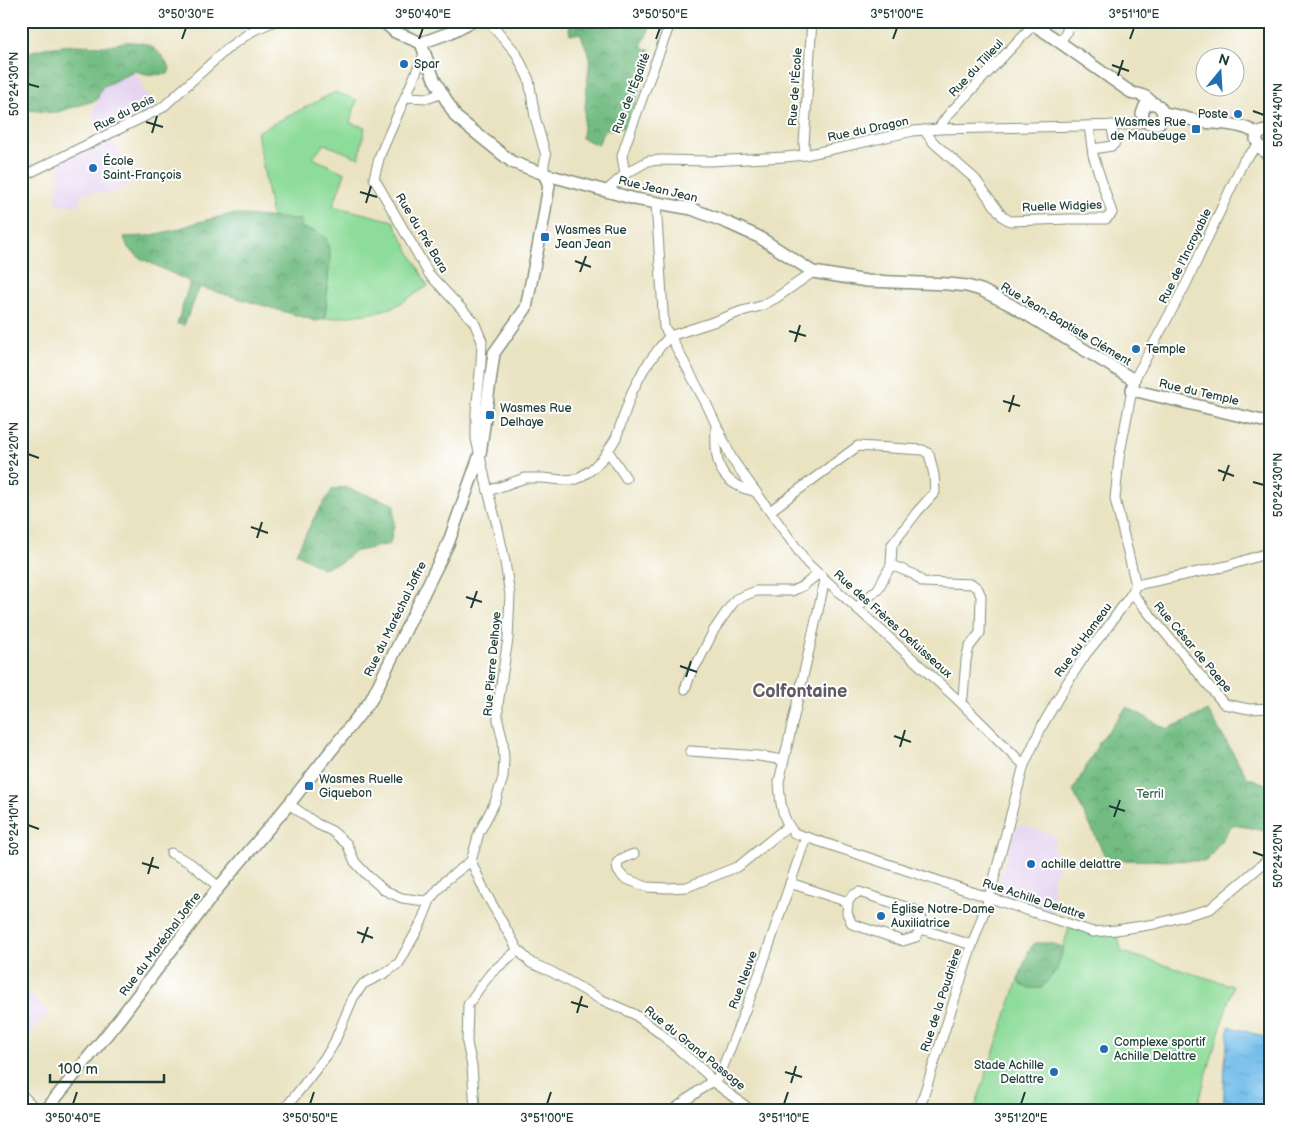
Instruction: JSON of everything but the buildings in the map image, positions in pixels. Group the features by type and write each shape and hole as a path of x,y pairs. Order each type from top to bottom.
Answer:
{"street":[{"name":"Rue du Bois","path":"21,177 162,108 229,47 254,30 275,21"},
{"path":"383,21 394,32 423,47 472,21"},
{"name":"Rue du Maréchal Joffre","path":"46,1110 122,1017 219,887 289,804 371,700 448,544 480,454 494,353 526,308 549,185 544,174 546,156 535,117 529,80 516,53 489,21"},
{"name":"Rue de l'Égalité","path":"625,174 622,156 625,146 642,96 672,21"},
{"name":"Rue de l'École","path":"805,155 804,144 812,21"},
{"path":"1060,42 1070,21"},
{"path":"1031,23 1134,94 1135,98 1148,106 1160,106 1163,113 1162,119 1156,124 1149,124 1144,120 1142,114 1148,106"},
{"name":"Rue du Tilleul","path":"938,129 1031,23"},
{"name":"Rue Jean Jean","path":"423,47 434,79 456,117 512,162 544,174 606,191 656,204 692,209 759,237 813,272"},
{"name":"Rue du Pré Bara","path":"423,47 380,154 374,178 429,274 474,322 482,341 482,363 476,412 476,439 480,454"},
{"path":"404,97 429,98 442,93"},
{"path":"1163,113 1198,121 1239,126 1266,134 1268,155 1271,156"},
{"name":"Rue du Dragon","path":"606,191 625,174 648,161 749,160 805,155 924,130 1132,125 1144,120"},
{"path":"1093,149 1112,146 1115,143 1111,125"},
{"name":"Ruelle Widgies","path":"924,130 934,142 975,179 1003,217 1010,220 1106,219 1112,214 1093,155 1089,126"},
{"name":"Rue de l'Incroyable","path":"1134,589 1115,500 1119,458 1133,385 1186,284 1244,160 1266,134"},
{"name":"Rue des Frères Defuisseaux","path":"656,204 664,327 732,459 808,564 958,700 1024,765"},
{"path":"488,491 525,478 577,479 591,470 604,457 616,438 632,392 644,369 670,336 761,306 776,298 813,272"},
{"name":"Rue Jean-Baptiste Clément","path":"813,272 867,281 948,284 968,286 980,290 1011,305 1133,385"},
{"name":"Rue du Temple","path":"1133,385 1271,423"},
{"name":"Rue des Frères Defuisseaux","path":"716,426 716,459 726,476 739,486 756,492"},
{"path":"770,511 858,446 923,450 929,454 934,475 935,492 892,545 891,566 878,590 856,608"},
{"path":"608,451 626,478"},
{"name":"Rue Pierre Delhaye","path":"471,861 479,832 495,802 503,778 503,740 498,720 498,704 508,639 510,595 480,454"},
{"path":"1134,589 1227,566 1271,552"},
{"path":"891,566 913,574 923,582 972,584 978,589 981,596 980,633 970,647 966,660 963,697 958,700"},
{"path":"685,689 691,673 714,630 736,599 756,591 792,591 822,577"},
{"path":"634,854 621,859 617,863 618,871 624,878 647,887 687,887 739,866 788,826 781,806 779,782 822,577"},
{"name":"Rue César de Paepe","path":"1134,589 1224,704 1248,709 1271,708"},
{"name":"Rue du Hameau","path":"989,898 1024,765 1042,726 1066,683 1134,589"},
{"path":"690,751 759,756 783,760"},
{"path":"289,804 317,824 332,831 347,844 355,862 384,890 402,898 425,901 431,898"},
{"name":"Rue Achille Delattre","path":"788,826 794,833 1093,932 1155,924 1210,909 1271,858"},
{"name":"Rue Neuve","path":"673,1110 719,1077 760,972 806,837"},
{"path":"171,853 190,863 219,887"},
{"path":"284,1110 327,1055 353,998 362,984 400,963 420,925 431,898 445,882 471,861 485,892 518,950 491,973 468,1005 467,1043 472,1066 475,1110"},
{"path":"790,883 848,902"},
{"path":"858,892 914,910 922,920 921,929 916,937 903,941 852,924 848,912 848,902 858,892"},
{"name":"Rue de la Poudrière","path":"919,1110 989,898"},
{"path":"921,929 972,945"},
{"name":"Rue du Grand Passage","path":"518,950 531,963 552,972 600,999 634,1014 661,1034 707,1074 712,1081 751,1110"},
{"path":"21,1094 37,1110"}],"shaded area":[{"path":"135,71 154,112 110,134 133,182 110,193 82,192 79,206 57,204 61,158 101,138 92,115 102,87"},
{"name":"achille delattre","path":"1017,824 1051,834 1055,837 1053,852 1058,855 1057,874 1053,873 1053,914 1002,896 997,889"},
{"path":"21,986 49,1013 21,1042"}],"green space":[{"path":"568,21 632,21 652,24 641,46 652,52 628,127 604,130 598,145 582,138 590,57 580,33 570,35"},
{"path":"125,42 147,44 155,49 170,68 168,74 151,75 135,71 102,87 97,100 54,113 21,109 21,54 45,48 72,45 107,46"},
{"path":"335,92 357,100 350,123 365,127 359,158 324,144 313,158 345,173 333,206 393,221 428,286 394,307 373,313 325,319 330,254 314,231 301,228 301,220 272,218 257,132"},
{"path":"232,214 301,220 301,228 314,231 326,238 330,254 325,319 316,321 200,287 184,325 177,324 190,282 140,258 128,248 124,237 148,236"},
{"path":"344,487 394,504 394,525 390,544 353,552 342,562 322,568 296,553 316,514 333,489"},
{"name":"Terril","path":"1127,707 1167,729 1208,711 1247,777 1271,786 1271,831 1232,825 1207,861 1107,860 1073,791 1100,741"},
{"name":"Complexe sportif Achille Delattre","path":"1070,924 1093,932 1116,930 1122,952 1233,986 1196,1110 974,1110 1018,980 1022,986 1042,988 1056,972"},
{"path":"1035,943 1049,943 1064,947 1056,972 1042,988 1026,987 1018,980 1029,950"}],"water":[{"path":"1229,1026 1271,1039 1271,1108 1269,1110 1223,1110"}],"place":[{"name":"Spar","path":"404,64"},
{"name":"Poste","path":"1238,114"},
{"name":"Wasmes Rue de Maubeuge","path":"1196,129"},
{"name":"École Saint-François","path":"93,168"},
{"name":"Wasmes Rue Jean Jean","path":"545,237"},
{"name":"Temple","path":"1136,349"},
{"name":"Wasmes Rue Delhaye","path":"490,415"},
{"name":"Wasmes Ruelle Giquebon","path":"309,786"},
{"name":"achille delattre","path":"1031,864"},
{"name":"Église Notre-Dame Auxiliatrice","path":"881,916"},
{"name":"Complexe sportif Achille Delattre","path":"1104,1049"},
{"name":"Stade Achille Delattre","path":"1054,1072"}],"district":[{"name":"Colfontaine","path":"800,691"}]}
